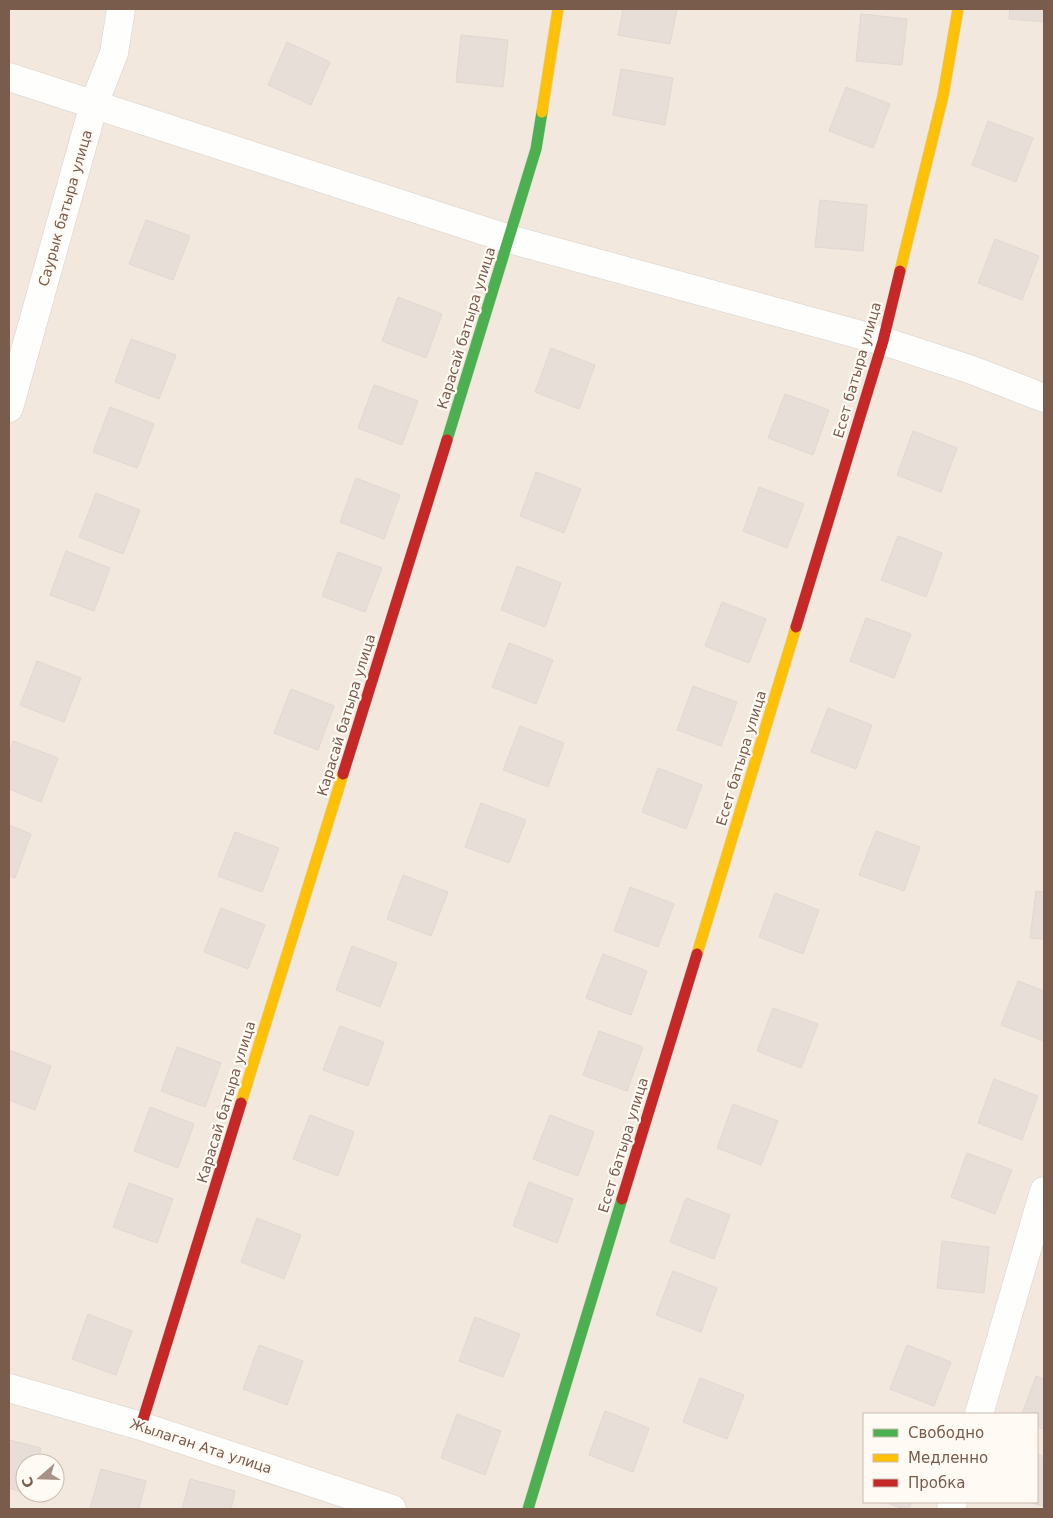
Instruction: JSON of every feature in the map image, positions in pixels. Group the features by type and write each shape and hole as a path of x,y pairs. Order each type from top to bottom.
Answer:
{"street":[{"name":"Саурык батыра улица","path":"9,408 94,104 114,54 121,9"},
{"name":"Карасай батыра улица","path":"141,1426 536,149 558,9"},
{"name":"Есет батыра улица","path":"528,1509 883,341 943,96 958,9"},
{"path":"9,77 509,239 883,341 972,370 1044,398"},
{"path":"979,1413 1044,1191"},
{"name":"Жылаган Ата улица","path":"9,1388 141,1426 392,1509"}],"shaded area":[{"path":"9,9 1044,9 1044,1509 9,1509"}],"building":[{"path":"623,9 677,9 670,44 618,35"},
{"path":"1010,9 1044,9 1044,22 1009,19"},
{"path":"861,14 907,19 902,65 856,61"},
{"path":"461,35 508,40 503,87 456,82"},
{"path":"287,42 330,62 311,105 268,85"},
{"path":"621,69 673,78 665,125 613,115"},
{"path":"846,87 890,104 873,148 829,131"},
{"path":"988,121 1033,138 1016,182 972,165"},
{"path":"820,200 867,205 863,251 815,247"},
{"path":"146,220 190,236 173,280 129,264"},
{"path":"995,239 1039,256 1022,300 978,283"},
{"path":"398,297 442,314 426,358 382,341"},
{"path":"131,339 176,355 159,399 115,382"},
{"path":"551,348 595,365 579,409 535,392"},
{"path":"374,385 418,401 402,445 358,428"},
{"path":"785,394 829,410 813,455 768,438"},
{"path":"110,407 154,424 137,468 93,452"},
{"path":"913,431 957,448 941,492 897,475"},
{"path":"536,472 581,489 564,533 520,516"},
{"path":"356,478 400,495 384,539 340,522"},
{"path":"759,487 804,504 787,548 743,531"},
{"path":"96,493 140,510 123,554 79,537"},
{"path":"898,536 942,553 926,597 881,580"},
{"path":"66,551 110,568 94,611 50,595"},
{"path":"338,552 382,568 365,612 322,596"},
{"path":"517,566 561,583 545,627 501,610"},
{"path":"722,602 766,619 749,663 705,646"},
{"path":"866,618 911,634 894,678 850,661"},
{"path":"509,643 553,660 536,704 492,687"},
{"path":"37,661 81,678 64,722 20,705"},
{"path":"693,686 737,702 721,746 677,730"},
{"path":"291,689 334,706 318,750 274,733"},
{"path":"828,708 872,725 856,769 811,752"},
{"path":"520,726 564,743 548,787 503,770"},
{"path":"13,741 58,758 41,802 9,789 9,754"},
{"path":"658,768 702,785 686,829 642,812"},
{"path":"481,803 526,820 509,863 465,847"},
{"path":"9,825 31,834 15,878 9,875"},
{"path":"876,831 920,847 904,891 859,875"},
{"path":"235,832 279,848 262,892 218,876"},
{"path":"403,875 448,892 431,936 387,919"},
{"path":"630,887 674,904 658,947 614,931"},
{"path":"1036,891 1044,892 1044,939 1030,938"},
{"path":"775,893 819,910 803,954 759,937"},
{"path":"221,908 265,925 248,969 204,952"},
{"path":"352,946 397,963 380,1007 336,990"},
{"path":"603,954 647,971 631,1015 586,998"},
{"path":"1018,981 1044,991 1044,1041 1001,1025"},
{"path":"773,1008 818,1024 801,1068 757,1051"},
{"path":"340,1026 384,1042 368,1086 323,1070"},
{"path":"599,1031 643,1047 627,1091 583,1075"},
{"path":"177,1047 221,1063 205,1107 161,1091"},
{"path":"9,1050 51,1066 35,1110 9,1100"},
{"path":"994,1079 1038,1096 1022,1140 978,1123"},
{"path":"733,1104 778,1121 761,1165 717,1148"},
{"path":"150,1107 194,1124 178,1168 134,1151"},
{"path":"310,1115 354,1132 338,1176 293,1159"},
{"path":"550,1115 594,1132 578,1176 533,1159"},
{"path":"967,1153 1012,1170 995,1214 951,1197"},
{"path":"529,1182 573,1199 557,1243 513,1226"},
{"path":"129,1183 173,1199 157,1243 113,1227"},
{"path":"686,1198 730,1215 714,1259 670,1242"},
{"path":"257,1218 301,1235 284,1279 241,1262"},
{"path":"942,1241 989,1247 984,1293 937,1288"},
{"path":"673,1271 717,1288 701,1332 656,1315"},
{"path":"88,1314 132,1331 116,1375 72,1359"},
{"path":"475,1317 520,1334 503,1377 459,1361"},
{"path":"259,1345 303,1361 287,1405 243,1389"},
{"path":"907,1345 951,1362 934,1406 890,1389"},
{"path":"1036,1376 1044,1379 1044,1429 1038,1427 1038,1413 1022,1413"},
{"path":"700,1378 744,1395 727,1439 683,1422"},
{"path":"605,1411 649,1428 633,1472 589,1455"},
{"path":"457,1414 501,1431 485,1475 441,1458"},
{"path":"9,1440 41,1448 40,1453 15,1453 15,1490 9,1488"},
{"path":"1038,1454 1044,1457 1044,1507 1033,1503 1038,1503"},
{"path":"101,1469 146,1481 139,1509 90,1509"},
{"path":"190,1479 235,1491 231,1509 182,1509"},
{"path":"887,1503 912,1503 909,1509"}],"traffic: fast":[{"path":"447,440 536,149 542,112"},
{"path":"528,1509 622,1199"}],"traffic: slow":[{"path":"542,112 558,9"},
{"path":"900,271 943,96 958,9"},
{"path":"697,954 796,627"},
{"path":"241,1103 343,774"}],"traffic: jam":[{"path":"796,627 883,341 900,271"},
{"path":"343,774 447,440"},
{"path":"622,1199 697,954"},
{"path":"141,1426 241,1103"}]}
